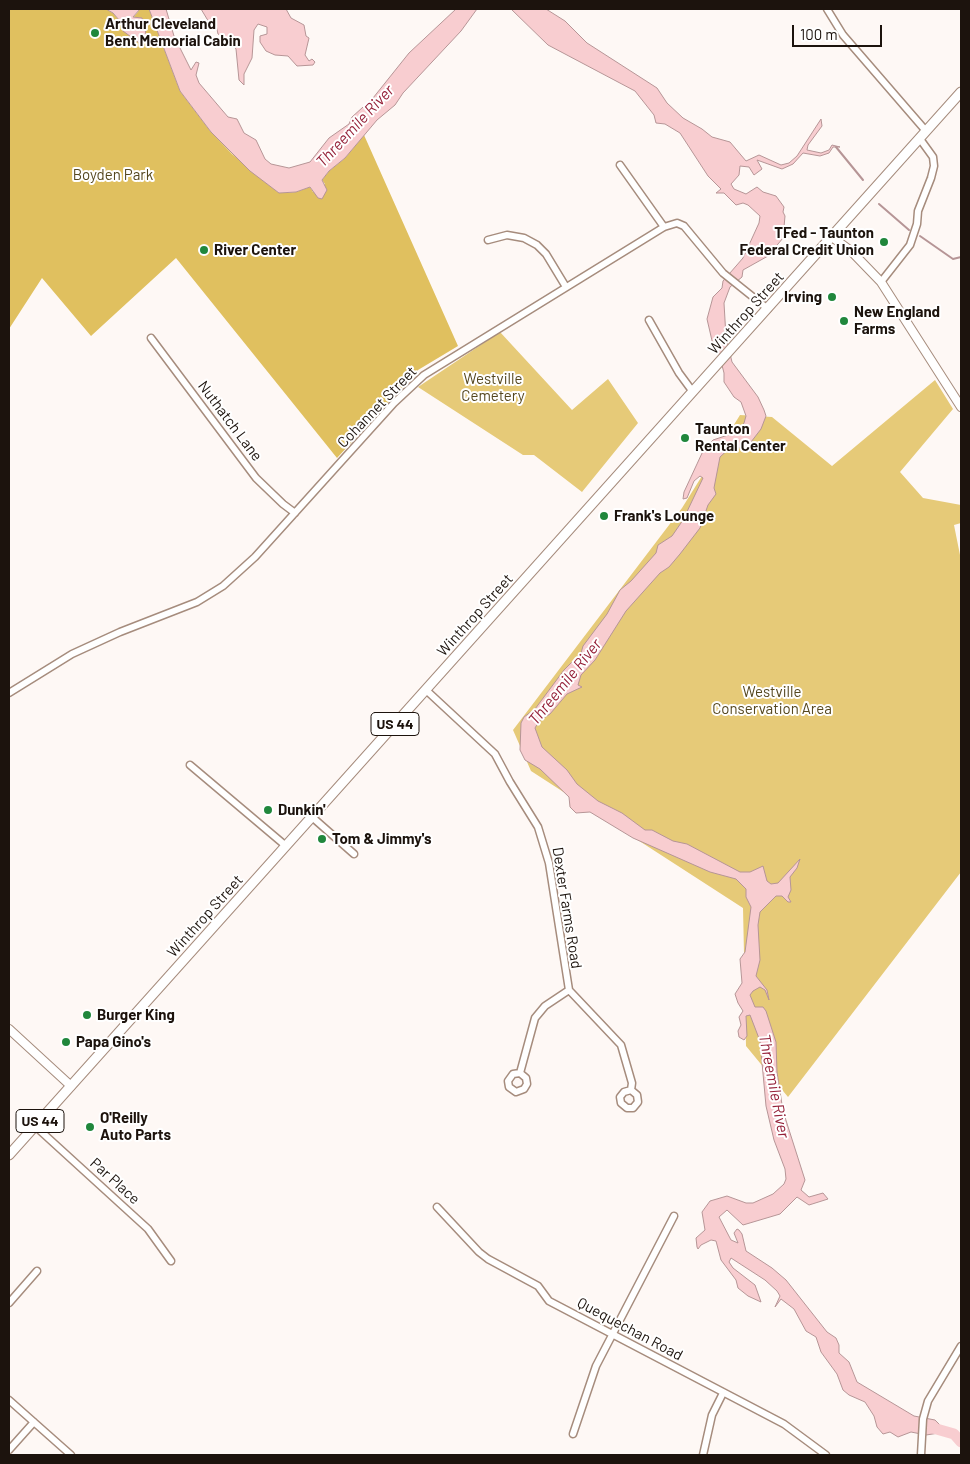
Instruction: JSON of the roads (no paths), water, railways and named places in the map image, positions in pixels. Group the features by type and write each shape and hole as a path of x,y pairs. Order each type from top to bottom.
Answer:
{"highway":[{"name":"Winthrop Street","path":"9,1155 961,92"}],"main road":[{"path":"832,237 851,250 881,282 961,407"},
{"path":"9,1029 71,1086"}],"street":[{"path":"827,9 843,35 926,132"},
{"path":"881,282 910,245 917,224 918,211 931,178 934,166 933,157 920,139"},
{"path":"620,165 664,227 678,223 684,226 724,274 768,308"},
{"name":"Cohannet Street","path":"9,693 72,654 105,638 205,598 235,577 394,403 424,375 664,227"},
{"path":"488,240 508,235 524,238 537,245 546,254 566,288"},
{"path":"650,320 679,373 693,392"},
{"name":"Nuthatch Lane","path":"151,338 256,478 282,504 295,513"},
{"name":"Dexter Farms Road","path":"426,690 499,758 510,782 538,827 549,863 569,990 621,1045 631,1080 631,1090"},
{"path":"190,765 286,846"},
{"path":"312,817 354,854"},
{"path":"520,1073 535,1018 545,1006 569,990"},
{"name":"Par Place","path":"35,1126 148,1229 171,1261"},
{"name":"Quequechan Road","path":"437,1207 488,1259 538,1286 549,1301 784,1424 826,1455"},
{"path":"574,1434 589,1381 674,1216"},
{"path":"9,1303 37,1271"},
{"path":"921,1455 925,1412 932,1393 961,1346"},
{"path":"703,1455 712,1415 723,1393"},
{"path":"9,1400 71,1455"},
{"path":"9,1450 34,1422"}],"water":[{"path":"106,9 140,9 133,17 142,18 145,27 146,37 142,45 123,31 120,21 113,13"},
{"path":"149,9 166,9 174,36 191,70 196,62 199,63 196,75 199,83 228,117 237,119 244,133 256,140 265,159 271,164 289,168 310,162 329,138 349,124 352,117 373,98 409,53 456,9 477,9 461,31 403,93 395,105 377,120 345,158 329,171 322,180 327,190 322,199 318,198 310,187 296,192 279,193 250,171 211,132 180,91"},
{"path":"201,9 286,9 291,18 304,25 306,36 309,38 305,55 309,61 312,59 315,62 313,65 297,66 288,56 275,55 266,51 260,42 260,36 267,34 267,27 258,24 254,30 252,58 244,74 244,85 239,80 236,49 230,41 218,34 216,25 210,24"},
{"path":"511,9 546,9 565,21 587,43 657,88 667,103 683,118 712,137 730,142 746,161 759,155 781,165 789,163 797,156 821,119 822,126 808,145 807,150 821,153 829,150 832,145 840,147 833,147 829,153 820,156 803,153 793,164 782,169 757,160 762,169 754,175 749,167 740,166 739,175 731,184 734,189 746,194 757,187 763,192 776,196 784,207 783,212 785,216 783,238 768,256 743,270 742,277 730,287 724,303 726,337 732,362 758,397 766,416 761,429 751,442 748,450 732,446 720,457 714,488 716,494 708,505 700,528 669,567 660,573 626,611 595,660 581,675 578,685 582,687 567,694 550,714 539,721 535,728 542,747 567,770 577,784 598,801 622,813 645,830 652,830 673,841 687,844 740,872 750,872 763,866 767,881 771,884 778,883 800,859 797,868 790,877 791,890 788,897 791,902 788,902 782,896 776,896 760,912 758,925 760,960 756,976 767,990 769,1000 765,990 760,987 750,995 755,1007 763,1007 766,1011 776,1042 777,1072 783,1111 805,1180 801,1190 809,1197 823,1193 828,1199 809,1205 797,1197 780,1214 743,1225 727,1210 719,1217 731,1240 738,1243 734,1233 737,1229 739,1230 742,1234 746,1251 786,1280 827,1332 836,1338 839,1345 839,1353 849,1362 857,1382 914,1416 935,1420 946,1431 926,1435 911,1432 898,1437 890,1432 883,1434 877,1427 874,1416 865,1402 849,1395 843,1390 837,1374 821,1352 816,1337 806,1331 794,1309 781,1299 775,1307 780,1296 777,1291 765,1280 731,1258 729,1262 733,1268 755,1285 761,1302 748,1296 738,1288 736,1280 721,1260 716,1241 711,1240 701,1245 698,1249 697,1247 696,1238 705,1230 702,1212 710,1201 727,1196 746,1203 753,1203 773,1194 784,1184 786,1179 785,1169 774,1140 766,1106 760,1041 750,1015 746,1016 747,1036 744,1040 739,1037 738,1031 741,1025 739,1017 743,1011 735,994 742,983 740,959 745,952 751,907 746,897 746,889 736,879 710,872 633,838 590,812 576,813 570,807 569,797 540,769 525,760 520,750 521,723 524,717 535,709 564,670 581,653 583,646 607,614 620,590 631,581 656,553 658,545 672,536 683,520 703,478 700,476 694,481 687,498 683,499 684,492 703,451 713,440 737,432 744,423 746,416 741,402 734,397 724,382 724,373 718,350 713,345 707,319 713,297 722,288 723,281 743,258 759,223 760,216 748,205 743,203 736,205 724,193 716,193 721,189 708,176 680,133 665,124 656,123 654,115 635,91 548,45"}],"waterway":[{"path":"836,147 863,180"},
{"path":"879,204 909,230"},
{"path":"920,236 953,259 961,257"},
{"name":"Threemile River","path":"933,1428 954,1434 961,1442"}],"place":[{"name":"Arthur Cleveland Bent Memorial Cabin","path":"95,33"},
{"name":"TFed - Taunton Federal Credit Union","path":"884,242"},
{"name":"River Center","path":"204,250"},
{"name":"Irving","path":"832,297"},
{"name":"New England Farms","path":"844,321"},
{"name":"Taunton Rental Center","path":"685,438"},
{"name":"Frank's Lounge","path":"604,516"},
{"name":"Dunkin'","path":"268,810"},
{"name":"Tom & Jimmy's","path":"322,839"},
{"name":"Burger King","path":"87,1015"},
{"name":"Papa Gino's","path":"66,1042"},
{"name":"O'Reilly Auto Parts","path":"90,1127"}],"park label":[{"name":"Boyden Park","path":"113,175"},
{"name":"Westville Cemetery","path":"493,388"},
{"name":"Westville Conservation Area","path":"772,700"}]}
